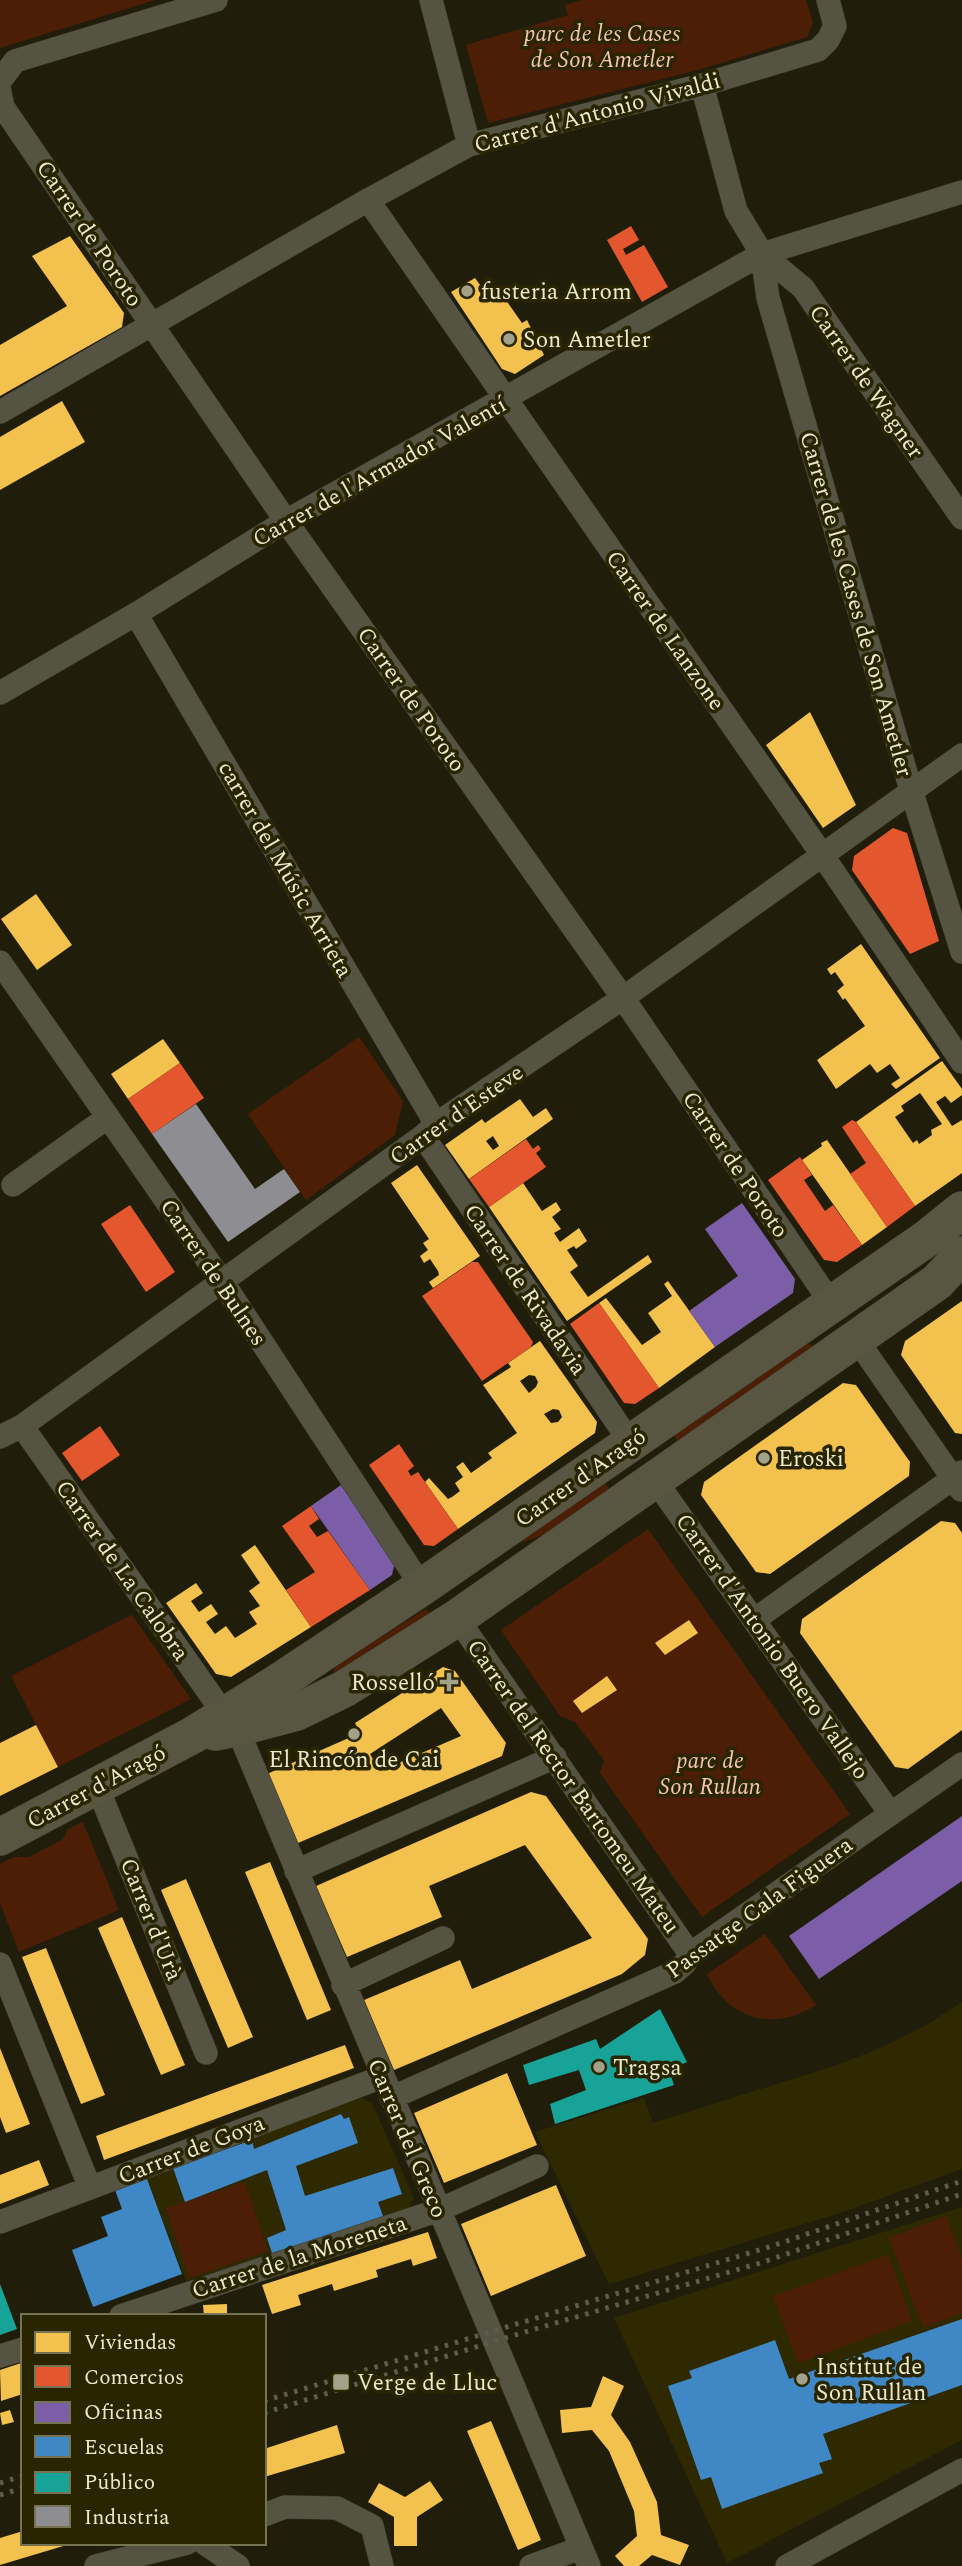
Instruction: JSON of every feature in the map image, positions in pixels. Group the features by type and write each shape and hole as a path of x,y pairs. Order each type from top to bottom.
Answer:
{"main road":[{"name":"Carrer d'Aragó","path":"231,1721 274,1685 422,1587 926,1239 962,1210"},
{"name":"Carrer d'Aragó","path":"0,1837 193,1735 231,1721 297,1712 344,1689 466,1611 937,1282 962,1255"},
{"path":"831,1303 855,1337"},
{"path":"422,1587 466,1611"}],"street":[{"path":"0,81 15,61 216,0"},
{"path":"431,0 469,145"},
{"name":"Carrer d'Antonio Vivaldi","path":"0,412 368,200 469,145 702,85 818,50 828,40 835,26 828,0"},
{"path":"702,85 736,211 762,254"},
{"name":"Carrer de Poroto","path":"0,92 4,107 286,521 623,998 831,1303"},
{"name":"Carrer de l'Armador Valentí","path":"0,693 136,614 286,521 762,254 962,192"},
{"name":"Carrer de Lanzone","path":"368,200 823,856 962,1062"},
{"name":"Carrer de Wagner","path":"762,254 803,288 962,518"},
{"name":"Carrer de les Cases de Son Ametler","path":"762,254 768,298 911,790 962,953"},
{"name":"carrer del Músic Arrieta","path":"136,614 430,1130"},
{"name":"Carrer d'Esteve","path":"0,1437 22,1426 430,1130 623,998 962,755"},
{"name":"Carrer de Bulnes","path":"0,962 8,990 108,1118 222,1281 422,1587"},
{"path":"13,1185 108,1118"},
{"name":"Carrer de Rivadavia","path":"430,1130 630,1442"},
{"path":"754,1620 959,1480 855,1337"},
{"name":"Carrer de La Calobra","path":"22,1426 231,1721"},
{"name":"Carrer d'Antonio Buero Vallejo","path":"655,1479 890,1813"},
{"name":"Carrer del Rector Bartomeu Mateu","path":"466,1611 683,1963"},
{"name":"Carrer del Greco","path":"231,1721 585,2557"},
{"path":"296,1871 555,1757"},
{"name":"Passatge Cala Figuera","path":"391,2098 683,1963 962,1764"},
{"name":"Carrer d'Urà","path":"97,1786 206,2053"},
{"path":"343,1985 443,1938"},
{"path":"0,1964 90,2188"},
{"name":"Carrer de Goya","path":"0,2222 382,2077"},
{"name":"Carrer de la Moreneta","path":"127,2314 439,2210 537,2166"},
{"path":"0,2356 21,2349"},
{"path":"787,2566 962,2470"},
{"path":"266,2514 285,2507 337,2508 372,2526 382,2566"},
{"path":"96,2566 179,2545"},
{"path":"207,2545 238,2566"},
{"path":"531,2566 585,2557"}],"shaded area":[{"path":"962,2002 962,2169 846,2211 609,2284 535,2132 644,2098 653,2123 837,2065 878,2049 925,2026"},
{"path":"359,2097 372,2103 414,2198 407,2212 186,2281 147,2179"},
{"name":"Institut de Son Rullan","path":"962,2207 962,2440 727,2563 614,2318"}],"green space":[{"path":"0,0 155,0 0,48"},
{"name":"parc de les Cases de Son Ametler","path":"582,0 806,0 813,22 807,37 698,70 488,123 466,45 568,15 565,5"},
{"path":"359,1037 403,1101 395,1135 306,1200 248,1114"},
{"path":"806,1338 814,1350 679,1444 672,1433"},
{"path":"604,1481 611,1492 558,1531 516,1544"},
{"name":"parc de Son Rullan","path":"648,1529 850,1814 702,1917 600,1773 604,1760 575,1722 560,1716 501,1630"},
{"path":"426,1609 432,1615 334,1673 334,1666"},
{"path":"132,1615 191,1699 58,1767 11,1676"},
{"path":"83,1822 119,1910 19,1952 0,1903 0,1864 14,1857 29,1857 63,1839 68,1829"},
{"path":"765,1934 816,2005 784,2018 754,2017 727,2002 716,1990 707,1974"},
{"path":"245,2182 268,2251 189,2278 166,2208"},
{"path":"946,2216 962,2259 962,2313 923,2328 889,2238"},
{"path":"888,2255 912,2321 798,2363 773,2296"}],"building: Viviendas":[{"path":"70,236 124,313 122,327 0,396 0,345 67,306 32,256"},
{"name":"Son Ametler","path":"475,278 491,300 501,293 522,323 527,320 544,355 515,374 502,369 451,292"},
{"path":"62,401 85,442 0,490 0,437"},
{"path":"810,712 856,805 823,828 766,745"},
{"path":"36,894 72,945 37,970 1,919"},
{"path":"861,944 940,1058 896,1089 891,1084 900,1078 890,1064 877,1073 870,1064 836,1089 817,1060 865,1026 837,991 844,985 835,972 831,975 827,969"},
{"path":"163,1039 180,1063 128,1099 111,1074"},
{"path":"942,1061 962,1089 962,1095 951,1103 945,1096 936,1102 952,1126 962,1120 962,1173 915,1206 856,1122","holes":["920,1093 942,1124 931,1130 932,1135 919,1144 917,1140 913,1143 895,1117 904,1111 901,1106"]},
{"path":"520,1099 533,1117 546,1108 553,1119 469,1179 445,1145 482,1119 485,1123","holes":["493,1136 499,1146 493,1150 486,1141"]},
{"path":"827,1140 887,1227 862,1245 802,1160"},
{"path":"417,1165 480,1256 433,1288 429,1282 439,1275 438,1271 430,1259 424,1263 420,1256 428,1250 423,1243 429,1239 391,1183"},
{"path":"523,1183 542,1211 556,1202 561,1210 552,1217 561,1229 554,1233 560,1242 579,1228 587,1241 576,1249 574,1246 567,1250 578,1266 570,1272 588,1297 648,1255 652,1262 567,1321 489,1207"},
{"path":"668,1281 715,1347 659,1388 599,1303 606,1298 642,1345 661,1332 648,1313 672,1296 664,1284"},
{"path":"962,1301 962,1434 955,1433 901,1355 905,1341"},
{"path":"540,1341 597,1422 595,1433 458,1529 425,1482 429,1478 448,1499 452,1497 460,1491 455,1483 463,1477 456,1467 463,1462 471,1473 492,1458 488,1453 517,1433 483,1385 511,1367 508,1363","holes":["529,1375 535,1376 538,1382 529,1393 520,1381","553,1409 559,1410 562,1417 558,1422 551,1423 544,1414"]},
{"path":"843,1383 856,1385 910,1462 909,1476 770,1574 756,1572 701,1495 704,1482"},
{"path":"941,1521 955,1523 962,1533 962,1730 908,1769 895,1767 800,1633 802,1619"},
{"path":"255,1545 311,1627 231,1677 216,1674 166,1603 196,1583 203,1593 191,1601 199,1612 211,1604 218,1614 206,1622 215,1634 226,1626 235,1638 257,1624 249,1612 260,1606 249,1591 260,1583 241,1555"},
{"path":"689,1620 698,1633 665,1655 655,1643"},
{"path":"443,1667 455,1671 506,1743 502,1756 298,1843 267,1774 360,1733 355,1723","holes":["441,1708 461,1736 380,1771 370,1754"]},
{"path":"607,1676 617,1690 582,1713 573,1701"},
{"path":"36,1725 58,1767 0,1796 0,1743"},
{"path":"531,1792 546,1796 648,1939 645,1955 622,1974 394,2070 364,2000 460,1960 472,1989 592,1938 525,1845 429,1886 442,1917 347,1957 316,1886"},
{"path":"270,1862 331,2010 307,2020 245,1872"},
{"path":"186,1879 253,2037 228,2048 161,1890"},
{"path":"122,1917 185,2065 161,2075 98,1928"},
{"path":"46,1948 105,2095 81,2104 22,1957"},
{"path":"345,2045 354,2068 104,2160 96,2136"},
{"path":"0,2048 30,2124 6,2133 0,2117"},
{"path":"507,2073 537,2145 444,2183 414,2113"},
{"path":"39,2160 49,2185 0,2204 0,2175"},
{"path":"556,2185 586,2256 491,2296 461,2224"},
{"path":"428,2232 437,2258 413,2266 411,2259 376,2270 378,2277 334,2291 332,2284 298,2295 301,2305 272,2314 262,2285"},
{"path":"227,2304 227,2314 204,2314 203,2305"},
{"path":"21,2363 21,2395 1,2401 0,2370"},
{"path":"603,2376 624,2386 611,2415 630,2442 657,2502 661,2535 689,2545 680,2565 652,2555 639,2566 624,2566 615,2556 637,2536 634,2511 609,2451 592,2430 562,2433 560,2410 591,2407"},
{"path":"10,2410 14,2422 2,2425 0,2413"},
{"path":"491,2421 541,2540 518,2550 467,2431"},
{"path":"337,2425 345,2453 266,2476 266,2448"},
{"path":"430,2481 443,2500 417,2517 417,2546 394,2546 394,2517 368,2502 379,2483 405,2497"},
{"path":"21,2532 21,2545 67,2545 0,2565 0,2538"}],"building: Comercios":[{"path":"631,226 639,240 623,249 626,255 644,245 668,287 642,302 607,240"},
{"path":"893,828 907,833 939,941 910,954 852,870 854,856"},
{"path":"180,1063 204,1098 152,1134 128,1099"},
{"path":"852,1120 915,1206 887,1227 850,1174 866,1163 842,1127"},
{"path":"526,1139 533,1149 538,1145 541,1149 536,1153 546,1167 489,1207 469,1179"},
{"path":"800,1157 812,1175 804,1180 825,1211 833,1205 862,1245 837,1262 824,1260 768,1180"},
{"path":"130,1205 175,1272 146,1292 101,1224"},
{"path":"472,1262 478,1262 533,1342 531,1347 482,1381 422,1296"},
{"path":"599,1303 659,1388 635,1404 624,1403 570,1324"},
{"path":"100,1426 120,1455 82,1481 62,1453"},
{"path":"399,1444 414,1466 408,1471 411,1476 418,1472 458,1529 434,1546 424,1545 369,1465"},
{"path":"311,1506 319,1519 309,1526 317,1537 328,1531 370,1590 311,1627 286,1590 315,1572 282,1526"}],"building: Oficinas":[{"path":"742,1203 795,1279 793,1293 715,1347 689,1311 738,1276 705,1229"},
{"path":"341,1485 395,1562 392,1575 370,1590 311,1506"},
{"path":"962,1816 962,1881 819,1979 789,1936"}],"building: Escuelas":[{"path":"341,2114 344,2119 349,2117 358,2143 296,2166 305,2196 393,2168 402,2194 378,2202 384,2219 272,2253 267,2238 286,2230 267,2170 185,2202 173,2168 252,2140 254,2149"},
{"path":"147,2179 182,2274 93,2307 72,2250 108,2236 101,2217 122,2209 115,2190"},
{"path":"962,2319 962,2385 823,2434 832,2459 819,2463 823,2473 722,2509 711,2477 701,2480 668,2386 692,2378 689,2371 775,2340 789,2379"}],"building: Público":[{"name":"Tragsa","path":"660,2009 687,2062 669,2070 674,2085 555,2124 550,2104 586,2090 579,2070 529,2085 523,2065 596,2039 600,2049"},
{"path":"0,2284 17,2329 0,2335"}],"building: Industria":[{"path":"196,1104 255,1189 284,1169 300,1192 228,1242 152,1134"}],"railway":[{"path":"266,2400 769,2247 962,2181"},
{"path":"266,2412 508,2337 760,2263 962,2194"},
{"path":"0,2483 21,2477"},
{"path":"0,2495 21,2489"}],"place":[{"name":"fusteria Arrom","path":"467,291"},
{"name":"Son Ametler","path":"509,339"},
{"name":"Eroski","path":"764,1458"},
{"name":"Rosselló","path":"449,1682"},
{"name":"El Rincón de Cai","path":"354,1734"},
{"name":"Tragsa","path":"599,2067"},
{"name":"Institut de Son Rullan","path":"802,2379"},
{"name":"Verge de Lluc","path":"341,2382"}]}
